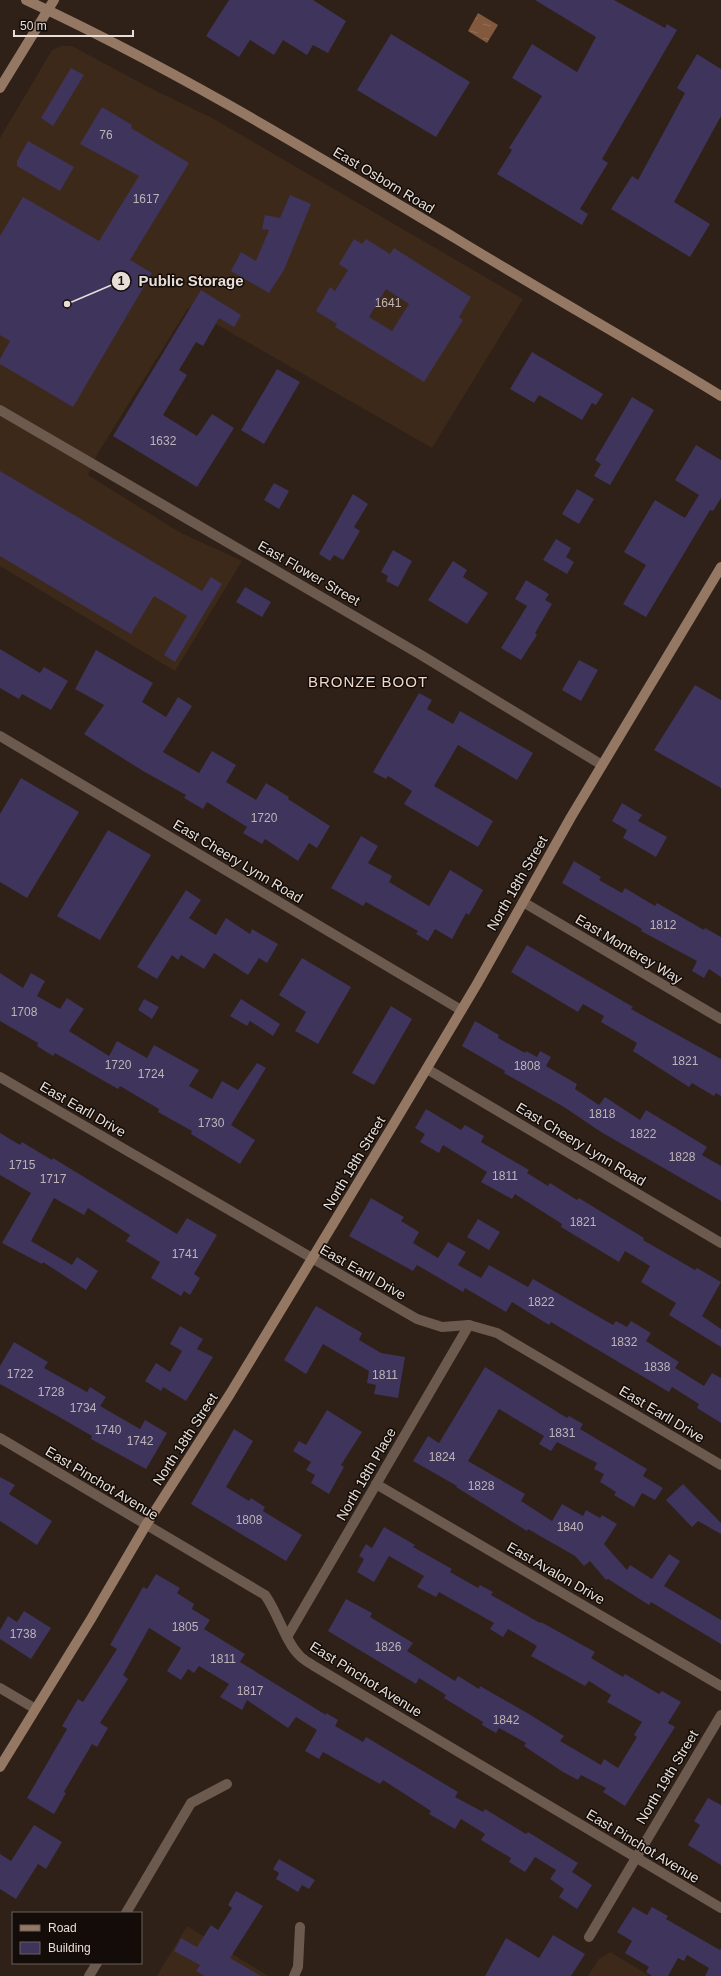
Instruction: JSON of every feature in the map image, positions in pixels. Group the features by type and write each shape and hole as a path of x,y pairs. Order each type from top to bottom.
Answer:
{"street":[{"name":"East Osborn Road","path":"26,0 177,76 285,136 530,284 721,396"},
{"path":"0,88 54,0"},
{"name":"East Flower Street","path":"0,410 408,646 602,764"},
{"name":"North 18th Street","path":"0,1766 34,1708 91,1619 146,1525 230,1394 427,1069 602,764 721,567"},
{"name":"East Cheery Lynn Road","path":"0,736 461,1010"},
{"name":"East Monterey Way","path":"523,902 721,1019"},
{"name":"East Cheery Lynn Road","path":"427,1069 721,1243"},
{"name":"East Earll Drive","path":"0,1076 416,1320 442,1327 469,1325 497,1333 721,1465"},
{"name":"North 18th Place","path":"287,1636 469,1325"},
{"name":"East Pinchot Avenue","path":"0,1438 265,1595 274,1608 287,1636 299,1656 314,1666 721,1908"},
{"name":"East Avalon Drive","path":"376,1484 721,1686"},
{"path":"0,1688 34,1708"},
{"name":"North 19th Street","path":"589,1937 721,1715"},
{"path":"127,1912 191,1803 227,1784"},
{"path":"294,1976 298,1967 300,1927"},
{"path":"89,1976 96,1964"}],"shaded area":[{"path":"61,46 72,46 148,87 212,118 523,299 432,448 188,308 98,453 88,475 179,532 242,561 175,671 0,566 0,138 52,50"},
{"path":"187,1926 268,1976 157,1976"},
{"path":"610,1952 650,1976 588,1976 599,1959"}],"water":[{"path":"478,13 498,25 487,43 468,31"}],"building":[{"path":"229,0 313,0 346,21 328,53 313,45 307,55 283,40 274,55 250,40 239,57 206,36"},
{"path":"535,0 614,0 665,28 667,24 677,30 602,159 608,163 580,209 588,214 582,225 497,174 512,150 509,148 542,96 512,78 532,44 577,72 596,37"},
{"path":"391,34 470,82 436,137 357,90"},
{"path":"697,54 721,69 721,116 674,202 710,224 690,257 611,209 632,176 638,180 685,93 677,88"},
{"path":"71,68 84,75 53,126 41,118"},
{"path":"102,107 132,125 131,128 189,163 130,260 152,273 73,407 0,364 0,359 10,341 0,335 0,236 23,197 99,241 139,176 80,144"},
{"path":"28,141 74,167 60,191 17,166 17,161"},
{"path":"290,195 311,204 284,270 269,293 231,271 241,252 256,261 269,230 262,229 265,215 280,218"},
{"path":"354,239 362,244 366,239 390,254 394,248 471,297 459,317 463,320 424,382 335,327 337,324 316,311 330,287 335,291 348,270 339,264","holes":["386,289 409,304 392,331 369,317"]},
{"path":"201,290 241,315 234,327 219,318 203,346 196,342 179,370 187,375 163,415 197,436 212,414 234,428 197,487 113,436"},
{"path":"532,352 603,394 596,405 592,403 582,420 539,395 534,403 510,389"},
{"path":"277,369 300,382 264,444 241,430"},
{"path":"632,397 654,410 610,485 594,476 601,464 595,460"},
{"path":"696,445 721,460 721,498 713,511 710,510 646,617 623,604 646,565 624,552 655,500 685,518 699,495 675,480"},
{"path":"0,471 202,591 211,577 222,584 175,662 164,655 187,616 154,596 131,634 0,556"},
{"path":"274,483 289,491 279,509 264,500"},
{"path":"577,489 594,499 579,524 562,514"},
{"path":"353,494 368,504 354,527 360,531 343,560 334,555 330,561 319,554"},
{"path":"556,539 571,548 566,557 574,562 567,574 543,560"},
{"path":"393,550 412,561 398,587 386,581 388,576 381,572"},
{"path":"453,561 467,570 463,577 488,593 467,624 428,600"},
{"path":"526,580 549,594 545,600 552,604 535,633 537,635 521,660 501,648 527,606 515,599"},
{"path":"245,587 271,602 262,617 236,602"},
{"path":"0,649 40,673 44,667 68,681 51,710 22,694 19,699 0,688"},
{"path":"96,650 153,683 142,702 166,717 178,697 192,706 163,752 199,773 212,751 236,765 226,782 256,800 266,783 289,797 288,799 330,826 317,848 309,843 298,861 265,839 262,844 243,833 247,827 207,802 203,809 184,798 186,795 143,771 84,734 104,705 75,689"},
{"path":"579,660 598,670 581,701 562,690"},
{"path":"695,685 721,700 721,788 654,750"},
{"path":"419,693 432,700 427,709 453,724 460,711 533,753 517,780 458,745 434,786 493,821 478,847 404,804 412,791 388,776 386,779 373,772"},
{"path":"21,778 79,812 27,898 0,882 0,814"},
{"path":"622,803 642,815 638,821 667,837 656,857 623,838 627,830 612,821"},
{"path":"108,830 151,855 100,940 57,916"},
{"path":"361,836 378,846 368,863 392,876 389,882 429,906 450,870 483,890 469,915 466,913 452,939 435,929 428,941 416,934 418,931 366,902 363,906 331,888"},
{"path":"574,861 601,877 599,880 622,893 625,888 655,906 657,903 704,930 705,928 721,937 721,977 709,969 704,978 692,971 697,961 641,931 642,929 562,883"},
{"path":"186,890 201,900 189,918 216,935 226,918 250,934 252,929 278,944 267,963 259,958 248,975 214,953 204,969 181,955 178,960 172,955 157,979 137,967"},
{"path":"527,945 633,1007 631,1009 721,1059 721,1096 716,1093 714,1096 692,1083 689,1087 633,1051 637,1043 601,1022 604,1016 583,1004 578,1012 511,972"},
{"path":"302,958 351,987 318,1044 295,1031 306,1012 279,995"},
{"path":"0,973 23,988 31,973 45,981 37,996 60,1009 67,998 84,1009 69,1031 109,1056 117,1041 147,1058 154,1045 199,1070 189,1086 212,1099 222,1081 238,1090 257,1063 266,1068 231,1125 255,1140 240,1164 191,1134 192,1131 158,1112 159,1109 120,1086 118,1089 55,1053 53,1056 37,1046 38,1043 0,1021"},
{"path":"144,999 159,1007 152,1019 138,1010"},
{"path":"241,999 280,1024 273,1036 250,1021 247,1026 230,1016"},
{"path":"391,1006 412,1019 374,1085 352,1073"},
{"path":"475,1021 499,1035 498,1038 525,1053 526,1051 537,1057 540,1051 551,1057 546,1066 577,1084 575,1089 599,1105 605,1097 640,1120 646,1110 707,1147 702,1155 721,1166 721,1201 601,1132 564,1107 504,1073 505,1071 462,1046"},
{"path":"426,1109 461,1130 465,1125 484,1136 481,1142 529,1170 527,1173 548,1186 550,1183 577,1200 579,1198 644,1238 643,1240 695,1270 697,1268 721,1282 702,1316 721,1329 721,1347 669,1315 676,1303 641,1282 650,1266 625,1251 619,1262 561,1227 562,1224 515,1194 512,1199 481,1182 487,1172 443,1145 439,1153 420,1142 425,1134 415,1128"},
{"path":"0,1133 20,1145 22,1142 52,1160 53,1158 177,1234 187,1218 217,1235 194,1274 200,1278 190,1295 184,1291 181,1296 151,1278 160,1262 126,1241 130,1235 88,1208 84,1215 54,1198 31,1241 72,1265 77,1257 98,1271 86,1290 43,1262 42,1264 2,1243 31,1193 0,1175"},
{"path":"371,1198 404,1217 401,1221 419,1232 413,1243 438,1258 448,1242 466,1252 458,1265 481,1278 489,1265 528,1287 533,1279 613,1325 616,1321 627,1327 631,1321 651,1333 646,1341 679,1362 675,1368 704,1386 712,1373 721,1378 721,1423 697,1408 699,1404 672,1387 669,1392 551,1322 549,1325 512,1302 506,1312 465,1288 463,1292 417,1265 413,1271 349,1236"},
{"path":"478,1219 500,1232 489,1250 467,1237"},
{"path":"316,1306 362,1333 359,1340 381,1353 405,1357 398,1398 374,1394 376,1385 367,1383 369,1371 323,1344 306,1374 284,1360"},
{"path":"180,1326 203,1339 197,1349 213,1357 186,1401 163,1387 161,1391 145,1381 156,1363 170,1372 182,1351 170,1344"},
{"path":"14,1342 48,1362 44,1368 87,1392 90,1387 106,1397 100,1406 140,1429 145,1420 167,1433 146,1469 91,1439 92,1436 0,1384 0,1366"},
{"path":"485,1367 567,1418 569,1416 583,1424 580,1429 647,1469 643,1476 663,1488 655,1500 642,1493 634,1507 614,1495 616,1492 600,1482 604,1474 594,1469 597,1463 557,1442 551,1451 539,1444 544,1436 499,1409 468,1461 525,1494 521,1501 552,1521 562,1504 583,1516 586,1510 600,1518 602,1515 617,1524 604,1544 627,1570 630,1565 652,1579 669,1554 680,1561 664,1586 721,1620 721,1644 651,1602 649,1605 608,1579 606,1580 590,1561 584,1566 575,1556 528,1529 527,1531 456,1487 457,1486 413,1461 428,1436 439,1443"},
{"path":"327,1410 362,1432 341,1465 344,1467 329,1494 311,1483 315,1475 306,1470 311,1462 293,1451 299,1441 306,1445"},
{"path":"234,1429 253,1441 226,1487 249,1501 251,1498 265,1507 263,1511 302,1535 286,1561 191,1504"},
{"path":"0,1477 15,1485 9,1494 52,1521 37,1545 0,1521"},
{"path":"683,1484 721,1523 721,1534 698,1521 692,1527 666,1500"},
{"path":"384,1527 415,1545 413,1547 452,1569 450,1572 478,1588 480,1585 493,1592 491,1595 595,1652 591,1658 623,1677 625,1674 659,1694 662,1691 681,1702 668,1723 675,1727 625,1806 603,1792 606,1788 581,1775 578,1780 563,1772 524,1746 526,1743 499,1728 496,1733 482,1725 483,1722 444,1698 446,1695 419,1678 416,1684 328,1631 346,1599 372,1613 370,1617 413,1643 407,1651 455,1681 458,1676 479,1689 480,1686 529,1714 564,1736 560,1741 601,1765 604,1759 618,1768 637,1737 634,1735 642,1722 607,1702 611,1695 589,1681 585,1686 531,1656 537,1646 508,1629 503,1637 490,1629 494,1623 439,1592 436,1597 417,1587 424,1576 389,1556 374,1582 357,1572 364,1559 359,1556 366,1544 372,1548"},
{"path":"156,1574 180,1588 177,1593 194,1604 192,1609 210,1620 204,1629 245,1654 240,1662 326,1715 326,1713 338,1720 335,1726 363,1742 366,1737 458,1792 455,1797 483,1812 485,1809 526,1834 528,1832 578,1863 572,1872 592,1885 577,1909 559,1897 564,1889 550,1879 556,1870 535,1857 525,1872 509,1862 511,1858 481,1840 485,1834 461,1819 455,1829 429,1814 431,1811 383,1780 380,1784 323,1752 319,1759 305,1751 317,1730 296,1717 288,1728 247,1700 242,1710 220,1697 229,1684 199,1666 194,1673 188,1669 181,1680 167,1671 181,1648 149,1628 123,1675 128,1679 100,1723 108,1728 97,1747 92,1744 64,1792 66,1793 54,1814 27,1798 67,1729 62,1726 78,1699 83,1702 117,1649 110,1645 143,1587 147,1589"},
{"path":"24,1611 51,1628 31,1659 0,1639 0,1630 8,1616 17,1622"},
{"path":"708,1798 721,1805 721,1865 688,1845 700,1825 694,1821"},
{"path":"34,1825 62,1842 46,1869 38,1864 16,1899 0,1889 0,1854 11,1861"},
{"path":"279,1859 315,1880 309,1889 302,1885 298,1892 276,1879 279,1873 273,1869"},
{"path":"236,1891 263,1906 230,1958 261,1976 205,1976 196,1971 200,1965 174,1951 181,1938 197,1947 211,1925 218,1930 232,1908 228,1905"},
{"path":"633,1907 647,1915 652,1907 668,1916 666,1919 720,1950 721,1948 721,1976 705,1976 709,1968 687,1955 684,1961 678,1958 668,1976 652,1976 646,1972 649,1967 625,1953 632,1941 617,1932"},
{"path":"553,1935 585,1954 571,1976 485,1976 506,1938 539,1958"}],"place":[{"name":"Public Storage","path":"67,304"}],"district":[{"name":"BRONZE BOOT","path":"368,682"}]}
